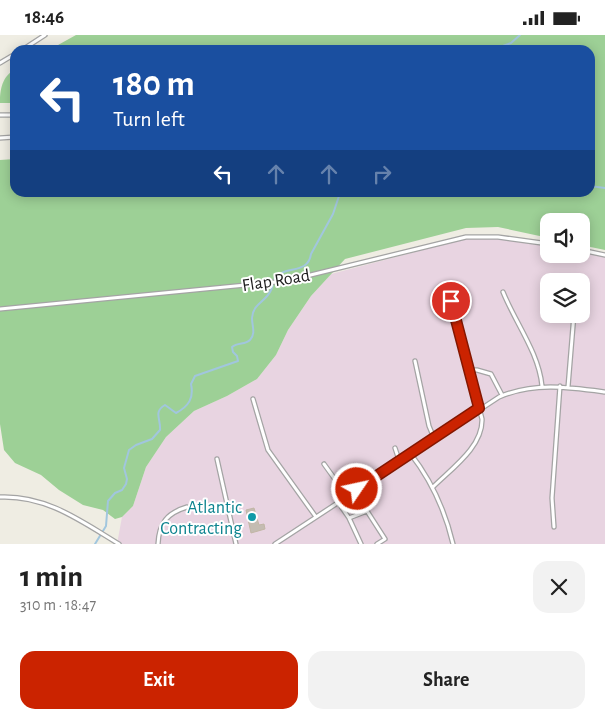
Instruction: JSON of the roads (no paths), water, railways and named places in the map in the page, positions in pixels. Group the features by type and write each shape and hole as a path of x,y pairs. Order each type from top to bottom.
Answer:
{"lane":[{"path":"30,45 45,35"},
{"name":"Flap Road","path":"0,309 277,282 466,237 498,237 540,243"},
{"path":"590,252 605,255"},
{"path":"502,292 532,352 542,386"},
{"path":"433,487 469,451 479,437 482,425 451,301"},
{"path":"568,387 573,323"},
{"path":"414,361 429,426 434,438"},
{"path":"469,370 490,374 502,395"},
{"path":"275,544 410,453 502,395 521,389 542,386 605,391"},
{"path":"554,527 552,498 560,386"},
{"path":"253,399 268,450 316,517"},
{"path":"395,447 400,460"},
{"path":"410,453 433,487 447,520 453,544"},
{"path":"218,459 236,544"},
{"path":"324,464 347,496"},
{"path":"0,497 26,499 51,505 119,544"},
{"path":"338,502 349,518 361,544"},
{"path":"158,544 158,533 162,523 171,514 187,507"},
{"path":"349,518 367,511 385,539 377,544"}],"waterway":[{"path":"506,45 520,35"},
{"path":"595,187 605,188"},
{"path":"95,544 106,526 108,501 115,493 122,490 126,484 127,479 124,468 129,450 152,439 160,430 158,413 161,408 165,405 176,413 190,401 192,393 191,384 195,376 238,361 232,347 248,342 252,338 252,318 255,309 269,294 274,279 279,274 306,265 309,261 333,214 339,197"}],"place":[{"name":"Atlantic Contracting","path":"252,517"}]}
